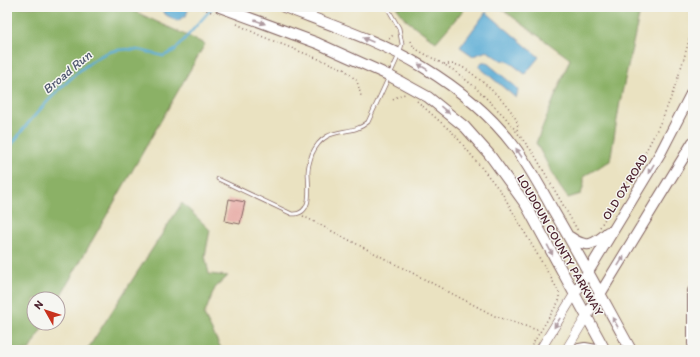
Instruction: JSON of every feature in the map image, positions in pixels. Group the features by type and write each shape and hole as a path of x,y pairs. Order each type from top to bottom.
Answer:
{"main road":[{"name":"LOUDOUN COUNTY PARKWAY","path":"284,7 365,39 399,55 448,84 478,108 503,133 525,163 569,236 631,350"},
{"name":"LOUDOUN COUNTY PARKWAY","path":"221,10 317,43 388,75 428,96 465,127 489,154 526,204 586,317 606,350"},
{"name":"OLD OX ROAD","path":"574,295 661,152 693,90"},
{"path":"566,350 693,142"},
{"path":"569,236 583,245 593,243 603,237 621,217"},
{"path":"693,291 693,344"},
{"path":"540,350 574,295"},
{"path":"574,350 580,348 596,350"}],"lane":[{"path":"218,179 292,214 299,213 308,200 308,165 313,152 322,140 332,134 362,127 368,122 388,75 399,55 402,36 387,7"}],"path":[{"path":"199,7 221,10"},
{"path":"232,21 261,36 344,69 354,78 359,86 361,96"},
{"path":"597,231 646,150 661,121 680,73 693,26"},
{"path":"443,64 464,68 507,104 518,124 517,130"},
{"path":"393,100 397,94 410,96"},
{"path":"416,101 436,116 455,135 502,193 557,289 559,301 528,350"},
{"path":"299,213 495,316 540,331"},
{"path":"571,222 581,234"}],"green space":[{"path":"7,7 125,7 205,44 63,291 26,291 26,331 40,331 29,350 7,350"},
{"path":"396,7 466,7 436,42 406,20"},
{"path":"499,7 641,7 620,102 610,161 584,176 584,184 581,194 568,198 560,187 536,143 570,59"},
{"path":"182,203 210,230 205,256 209,274 228,276 215,288 204,315 222,350 87,350"}],"water":[{"path":"158,7 189,7 186,16 177,21 166,15"},
{"path":"486,12 539,57 525,74 508,61 501,60 487,51 473,56 460,47"},
{"path":"482,62 486,62 516,87 518,91 516,98 478,66"}],"building":[{"path":"229,199 245,202 240,224 225,221"}],"waterway":[{"name":"Broad Run","path":"7,153 25,127 53,96 83,68 97,58 109,52 123,49 143,51 163,56 174,51 213,7"}]}
